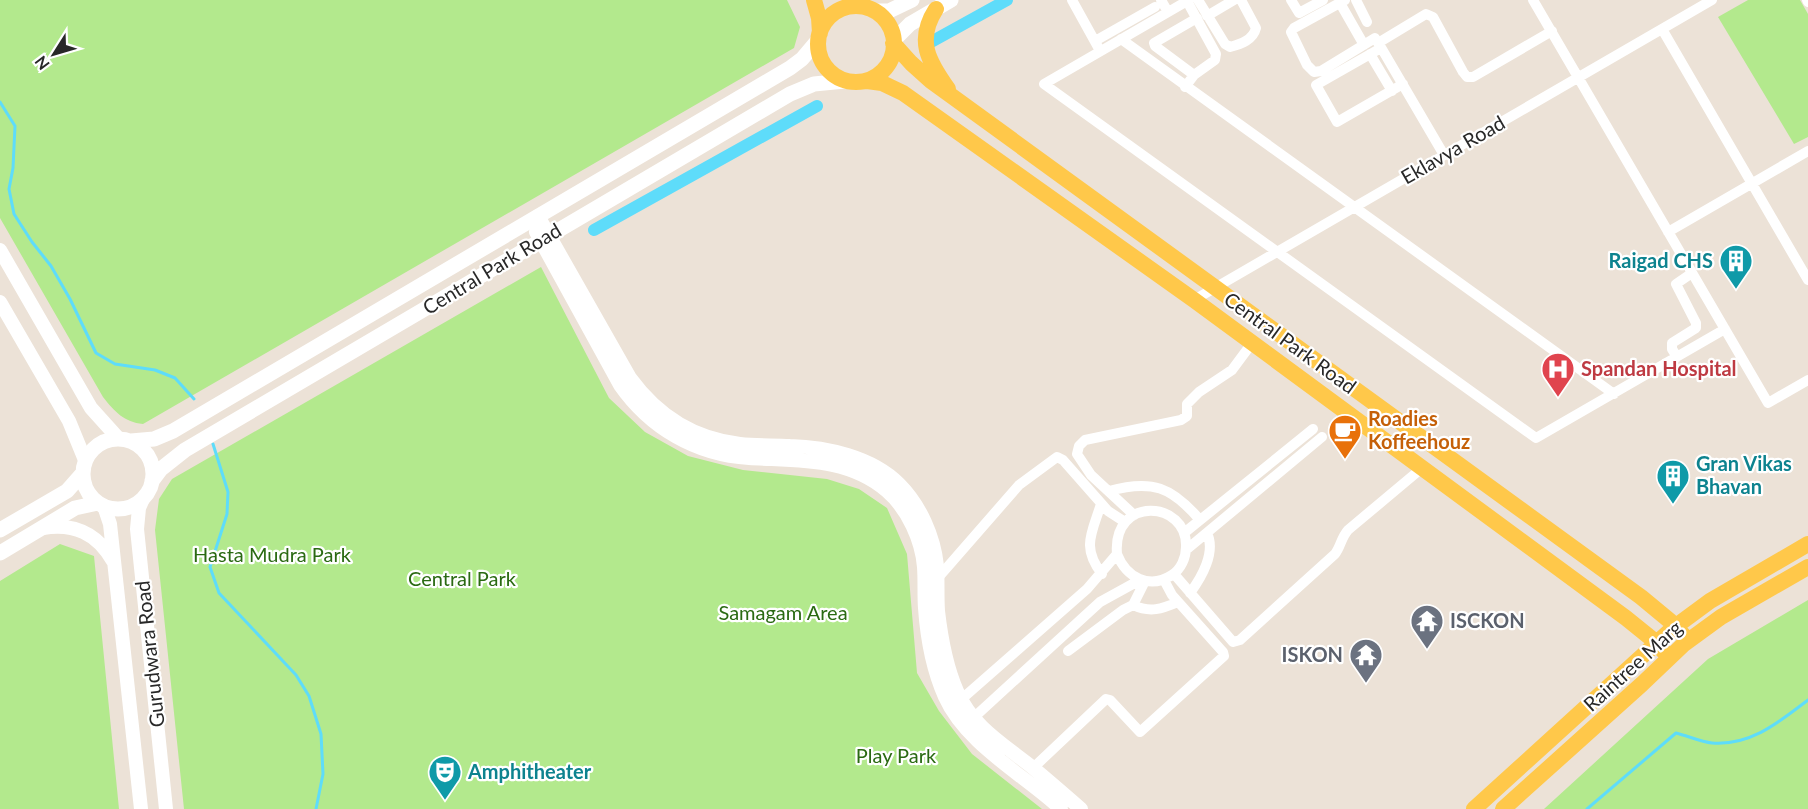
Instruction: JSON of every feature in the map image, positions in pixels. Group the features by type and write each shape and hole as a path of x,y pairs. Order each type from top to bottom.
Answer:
{"main road":[{"path":"814,0 819,18 819,55 826,68 845,81 867,81 885,69 892,56 892,34 885,21 865,6"},
{"path":"819,37 826,20 838,11 865,6 889,11 912,0"},
{"path":"893,42 910,24 951,0"},
{"path":"936,9 927,24 925,42 935,68 956,99"},
{"name":"Central Park Road","path":"124,440 154,439 173,430 790,68 802,59 819,37"},
{"name":"Central Park Road","path":"893,42 921,72 956,99 1641,597 1688,640"},
{"name":"Central Park Road","path":"152,481 161,469 185,450 790,94 814,84 845,81"},
{"name":"Central Park Road","path":"867,81 882,83 903,93 1194,300 1626,618 1669,657"},
{"path":"0,530 67,491 98,444 111,439 124,440 142,449 150,460 152,481 143,499 125,508 101,505 75,508 0,553"},
{"path":"83,467 88,493 101,505"},
{"name":"Raintree Marg","path":"1474,809 1675,626 1710,601 1808,544"},
{"name":"Raintree Marg","path":"1503,809 1688,640 1721,617 1808,567"}],"street":[{"path":"1072,0 1100,51"},
{"path":"1095,41 1160,5 1191,0 1225,45 1230,47 1244,43 1255,33 1256,28 1241,0"},
{"path":"1194,75 1154,43 1234,0"},
{"path":"1291,0 1299,13 1323,0"},
{"path":"1356,0 1444,155"},
{"path":"1533,0 1768,403 1808,380"},
{"path":"1367,50 1322,71 1314,72 1307,65 1291,32 1294,28 1342,1 1367,50 1392,91"},
{"name":"Eklavya Road","path":"1194,300 1707,1"},
{"path":"1160,5 1121,39 1044,84 1536,438 1725,329"},
{"path":"1403,84 1337,122 1316,85 1367,50 1375,37 1426,14 1432,17 1467,77 1473,77 1552,31"},
{"path":"1185,87 1194,75 1215,60 1216,54 1202,17"},
{"path":"1662,29 1808,280"},
{"path":"1121,39 1614,394"},
{"path":"1668,232 1808,151"},
{"path":"534,218 620,385 637,408 663,429 686,443 723,454 749,458 802,459 838,466 870,479 889,493 906,515 921,550 929,640 940,682 984,747 1061,809"},
{"path":"545,238 630,378 657,409 683,426 714,439 738,444 828,450 860,460 881,471 909,496 924,521 934,547 938,608 956,704"},
{"path":"0,250 91,408 124,440"},
{"path":"1677,357 1672,350 1672,343 1696,328 1696,323 1676,284 1692,273"},
{"path":"0,302 69,421 83,467"},
{"path":"1129,518 1109,491 1091,475 1077,454 1079,446 1085,440 1181,420 1187,416 1187,404 1199,392 1233,370 1252,343"},
{"path":"1184,533 1313,429"},
{"path":"1186,550 1322,436"},
{"path":"937,579 1019,485 1058,457 1101,504 1129,518"},
{"path":"1174,574 1233,642 1240,640 1335,554 1340,547 1341,537 1348,530 1422,468"},
{"path":"1109,491 1123,487 1154,485 1179,498 1200,520"},
{"name":"Gurudwara Road","path":"143,499 137,517 137,529 166,809"},
{"path":"1101,504 1089,550 1092,561 1102,574"},
{"name":"Gurudwara Road","path":"101,505 110,524 141,809"},
{"path":"1145,511 1156,511 1167,514 1177,521 1184,533 1186,550 1182,565 1174,574 1164,580 1142,580 1129,574 1121,565 1116,554 1116,543 1119,531 1129,518 1145,511"},
{"path":"43,528 65,526 84,531 101,543 114,563"},
{"path":"1190,593 1205,568 1211,541 1207,533"},
{"path":"956,704 1087,589 1102,574 1116,554"},
{"path":"969,723 1100,602 1142,580"},
{"path":"1068,651 1133,605 1142,580"},
{"path":"1033,768 1106,699 1110,700 1140,732 1224,656 1223,652 1178,602 1164,580"},
{"path":"1133,605 1144,610 1160,610 1178,602"},
{"path":"969,723 993,737 1081,809"}],"green space":[{"path":"0,0 787,0 800,27 794,48 143,424 130,421 120,415 103,397 0,218"},
{"path":"1748,0 1800,0 1808,14 1808,137 1794,144 1718,17"},
{"name":"Central Park","path":"541,267 609,398 645,432 688,456 743,470 827,479 859,489 887,508 907,554 917,673 939,711 972,754 1042,809 184,809 155,530 159,499 172,479"},
{"path":"60,544 94,556 119,809 0,809 0,581"},
{"path":"1808,600 1808,809 1544,809 1708,659"}],"waterway":[{"path":"931,42 1007,0"},
{"path":"0,102 15,126 13,168 9,189 14,214 51,266 96,353 115,364 155,370 175,378 194,399"},
{"path":"594,230 817,106"},
{"path":"213,444 228,492 227,514 210,567 219,593 296,675 309,696 321,734 323,774 316,809"},
{"path":"1587,809 1676,733 1712,743 1739,741 1764,731 1808,700"}],"place":[{"name":"Raigad CHS","path":"1736,290"},
{"name":"Spandan Hospital","path":"1558,398"},
{"name":"Roadies Koffeehouz","path":"1345,460"},
{"name":"Gran Vikas Bhavan","path":"1673,505"},
{"name":"ISCKON","path":"1427,650"},
{"name":"ISKON","path":"1366,684"},
{"name":"Amphitheater","path":"445,801"}],"park label":[{"name":"Hasta Mudra Park","path":"272,555"},
{"name":"Samagam Area","path":"783,613"},
{"name":"Play Park","path":"896,756"}]}
